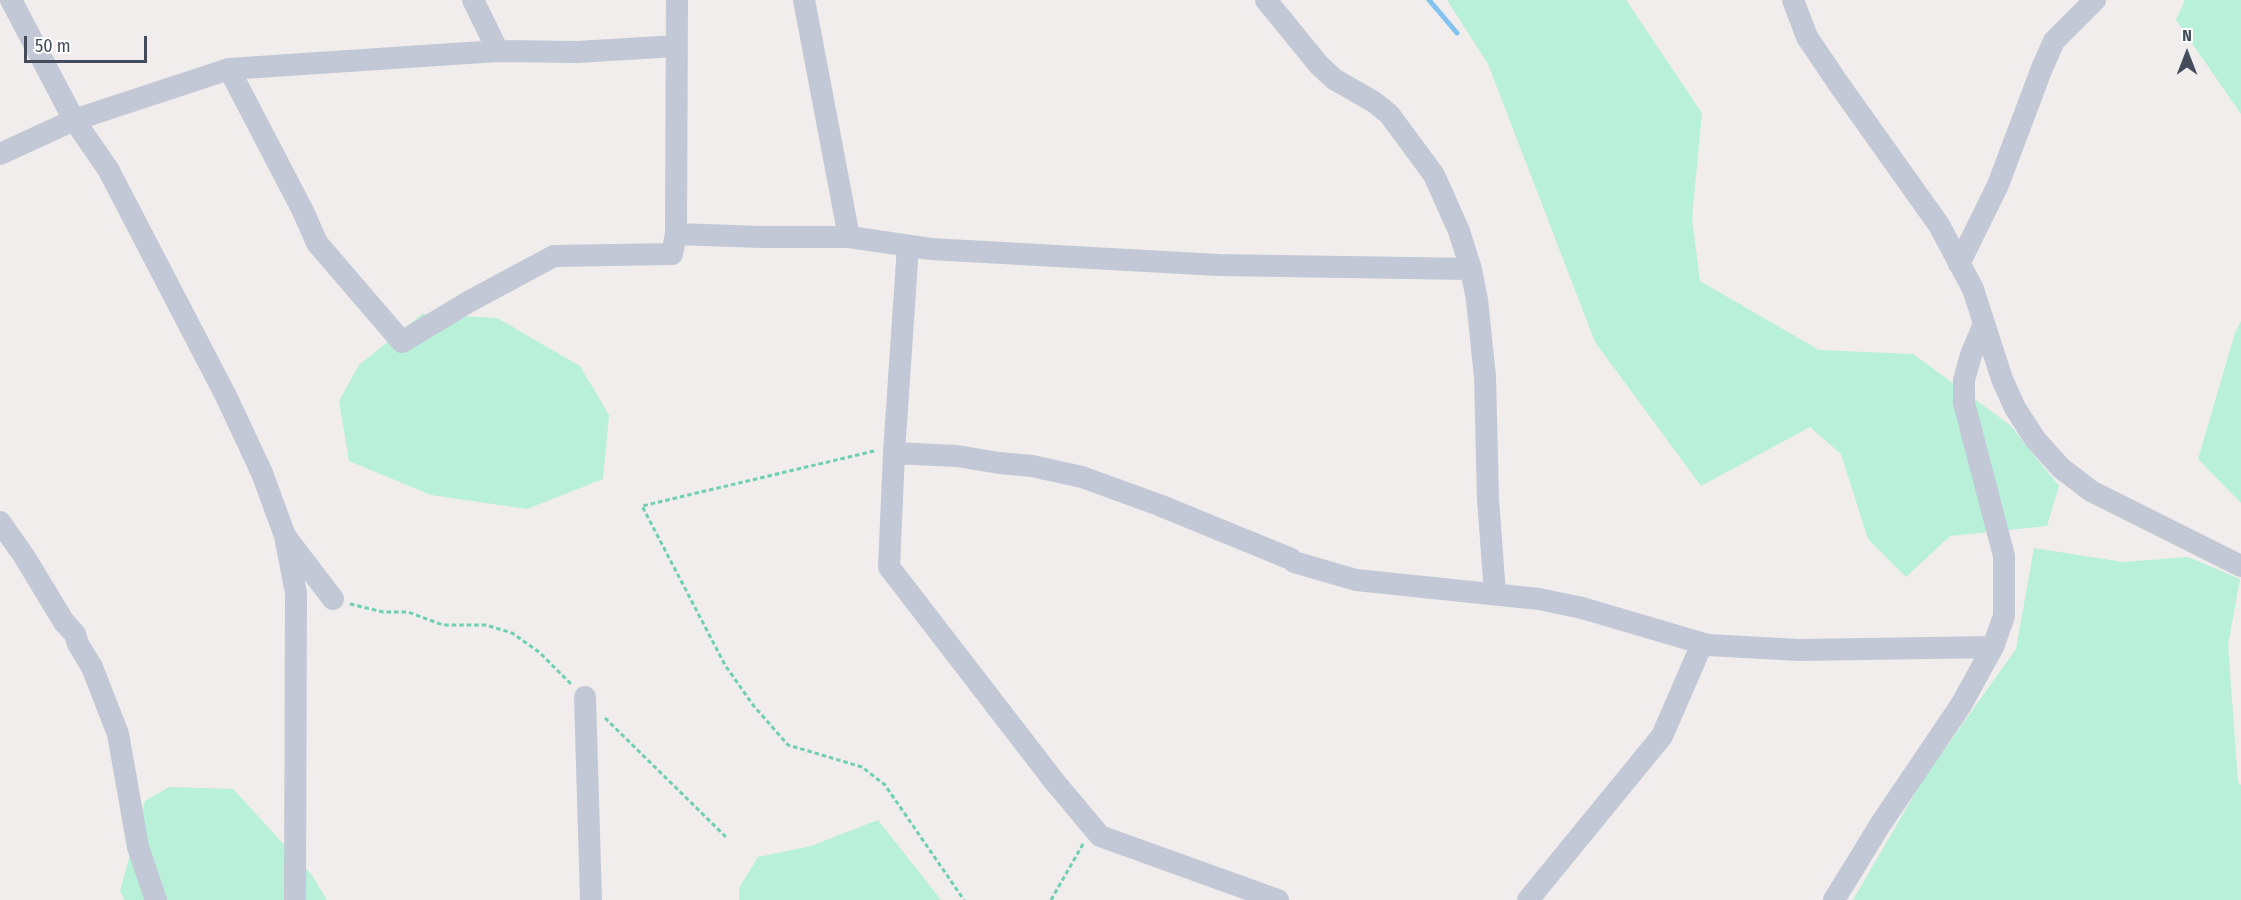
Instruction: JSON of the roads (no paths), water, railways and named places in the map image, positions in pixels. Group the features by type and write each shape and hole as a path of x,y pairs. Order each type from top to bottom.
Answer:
{"street":[{"path":"11,0 74,120 108,169 226,396 261,473 285,536 296,593 295,900"},
{"path":"473,0 498,51"},
{"path":"229,69 303,211 317,243 402,342 470,301 554,256 672,254 676,234 677,0"},
{"path":"804,0 849,237"},
{"path":"1266,0 1318,65 1334,79 1374,102 1389,114 1434,175 1459,231 1478,300 1485,377 1488,499 1496,594"},
{"path":"1793,0 1807,37 1939,225 1973,289 2014,408 2035,439 2061,468 2091,491 2241,566"},
{"path":"1959,264 1998,185 2054,41 2095,0"},
{"path":"0,154 74,120 229,69 498,51 577,52 676,46"},
{"path":"676,234 849,237 908,246 1018,255 1218,265 1471,269"},
{"path":"908,246 889,567 1054,781 1100,836 1278,900"},
{"path":"1834,900 1880,825 1960,705 1993,647 2004,616 2004,556 1964,403 1964,380 1971,355 1984,324"},
{"path":"894,453 957,456 999,464 1032,466 1082,477 1159,505 1294,562 1356,580 1539,599 1582,608 1702,644 1799,650 1993,647"},
{"path":"0,522 24,556 64,622 75,634 78,644 92,667 118,734 138,847 156,900"},
{"path":"285,536 333,599"},
{"path":"1528,900 1662,736 1702,644"},
{"path":"585,698 591,900"}],"waterway":[{"path":"1429,0 1457,33"}]}
